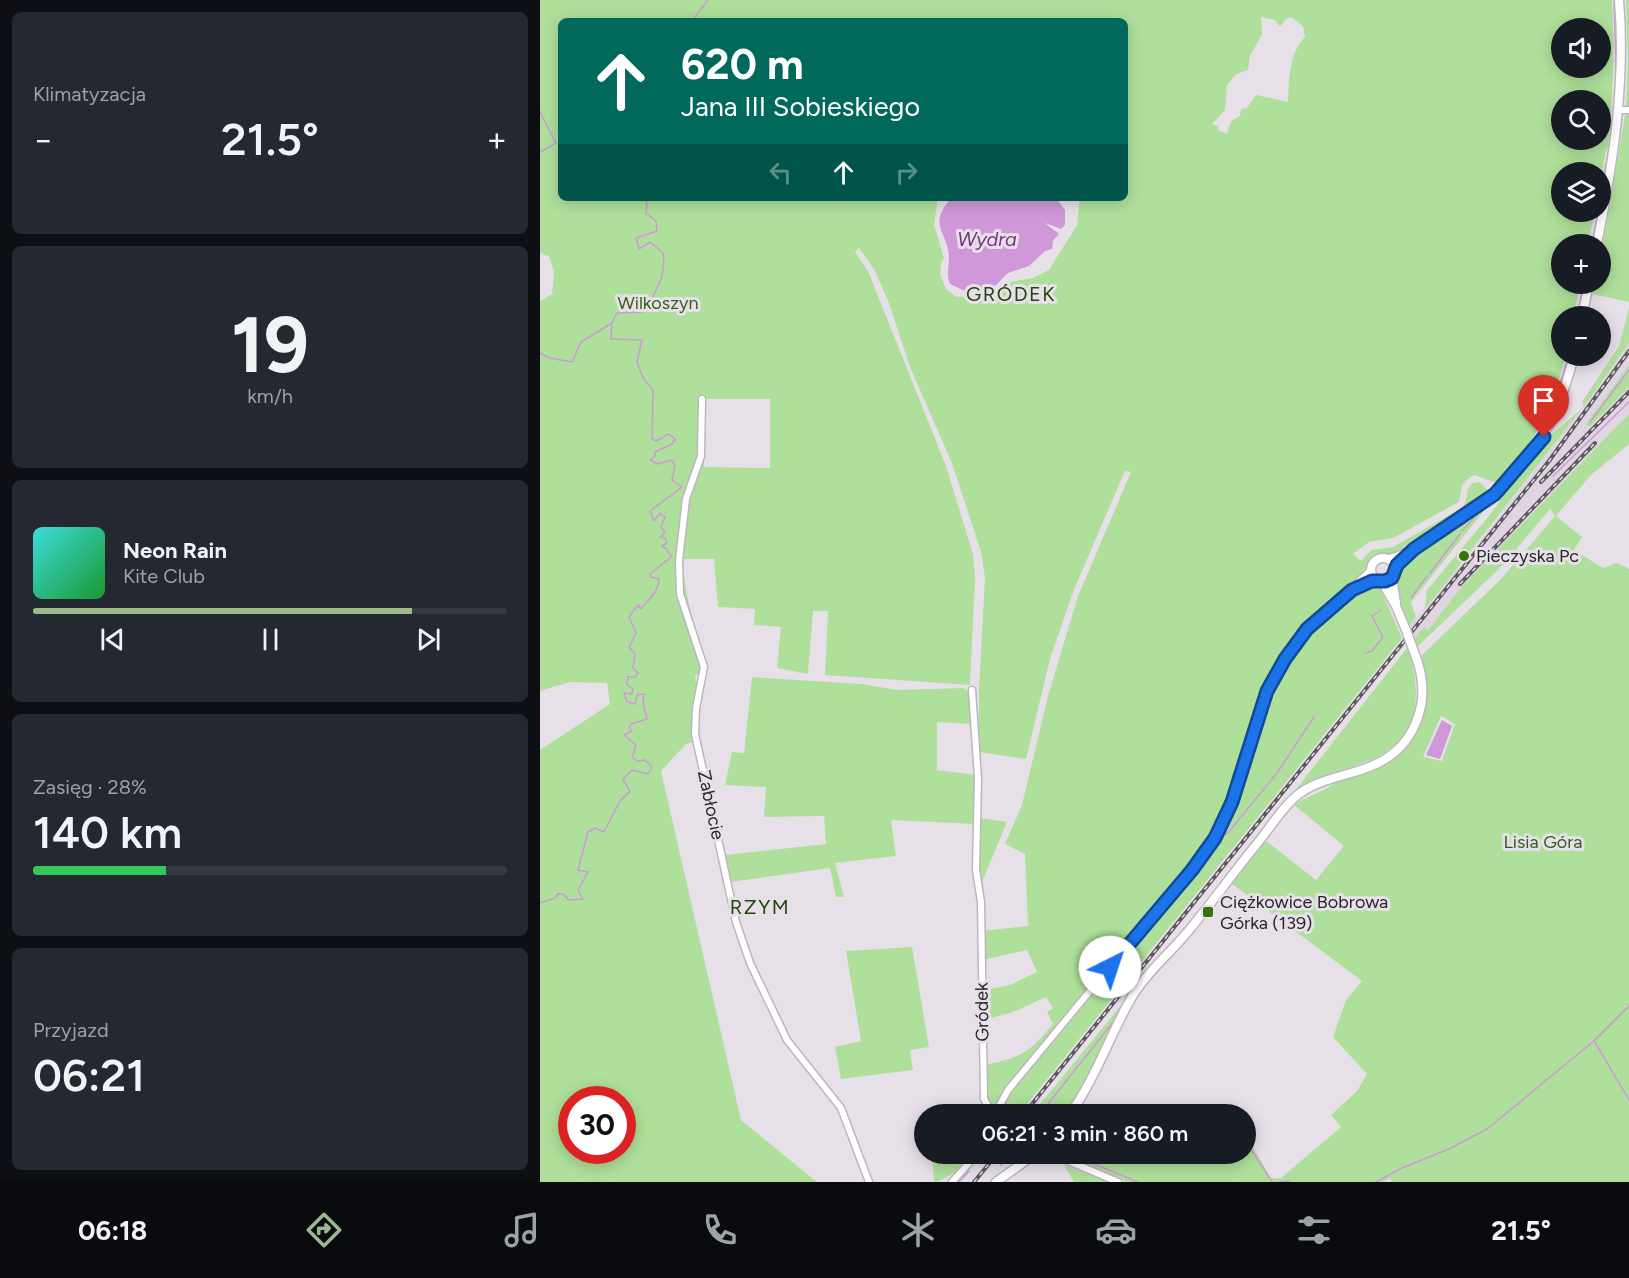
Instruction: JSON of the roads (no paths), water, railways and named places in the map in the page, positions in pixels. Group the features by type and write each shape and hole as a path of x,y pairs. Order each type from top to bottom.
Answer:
{"street":[{"path":"1600,234 1624,110 1619,0"},
{"path":"1396,606 1392,578 1395,568 1414,549 1482,504 1519,469 1553,421 1571,366"},
{"name":"Zabłocie","path":"702,399 700,456 686,499 679,560 681,594 704,667 696,708 695,734 736,922 747,954 787,1040 841,1108 855,1138 869,1182"},
{"path":"1001,1104 1014,1083 1210,846 1227,814 1258,714 1278,670 1307,629 1371,571 1376,559 1389,559 1414,549"},
{"path":"1389,559 1395,568"},
{"path":"1076,1104 1099,1069 1129,1002 1140,985 1189,931 1287,805 1311,786 1377,764 1396,752 1418,719 1423,698 1418,660 1396,606 1371,571"},
{"path":"1352,590 1392,578"},
{"name":"Gródek","path":"972,690 978,778 976,870 981,902 984,1099 987,1104"},
{"path":"952,1182 968,1164"},
{"path":"996,1182 1021,1164"},
{"path":"1076,1164 1118,1182"}],"water":[{"name":"Wydra","path":"949,201 1058,201 1065,210 1065,225 1061,229 1045,223 1059,234 1053,241 1052,249 1045,251 1029,266 1008,273 996,285 979,294 950,284 948,248 940,223 943,210"},
{"path":"1442,720 1452,726 1440,759 1426,755"}],"waterway":[{"path":"694,18 708,0"},
{"path":"1614,2 1616,64"},
{"path":"1616,71 1616,80"},
{"path":"540,112 556,143 540,152"},
{"path":"1611,131 1613,117"},
{"path":"1607,162 1609,150"},
{"path":"540,903 555,898 558,894 563,894 569,900 583,899 578,890 588,872 578,870 588,832 595,828 604,832 620,801 630,791 623,779 632,770 648,774 652,767 645,760 638,761 632,757 636,745 624,735 632,731 629,728 631,724 647,719 643,703 644,694 637,695 635,704 627,702 624,693 632,694 633,689 627,685 628,677 635,677 638,673 633,668 635,654 629,647 636,633 629,617 638,605 641,609 657,587 659,579 651,577 650,574 671,557 667,549 662,546 667,543 665,538 660,537 665,533 661,527 665,517 660,513 654,521 650,511 682,487 672,480 675,466 672,460 658,464 650,460 655,456 655,452 672,444 675,439 669,434 656,441 652,439 653,390 643,378 637,362 642,340 611,339 612,323 617,313 642,312 662,277 663,253 650,242 639,249 636,238 657,231 656,221 646,213 646,201"},
{"path":"1594,234 1596,222"},
{"path":"1579,306 1582,294"},
{"path":"540,353 549,358 572,362 581,342 612,323"},
{"path":"1555,402 1565,366"},
{"path":"1590,422 1629,370"},
{"path":"1553,476 1629,402"},
{"path":"1506,476 1541,430"},
{"path":"1462,531 1474,518"},
{"path":"1430,573 1460,534"},
{"path":"1411,598 1427,576"},
{"path":"1365,653 1372,651 1383,637 1372,616 1381,610"},
{"path":"1221,834 1227,834 1277,773 1314,717"},
{"path":"1376,1182 1487,1129 1594,1041 1629,1006"},
{"path":"1048,1104 1114,1021"},
{"path":"1595,1042 1629,1100"},
{"path":"1256,1157 1272,1182"},
{"path":"1094,1164 1138,1182"},
{"path":"959,1182 969,1171"},
{"path":"1279,1182 1290,1181"}],"railway":[{"path":"1032,1104 1549,461 1629,351"},
{"path":"1541,482 1629,392"},
{"path":"1460,584 1595,443"},
{"path":"974,1182 989,1164"}],"place":[{"name":"Pieczyska Pc","path":"1464,556"},
{"name":"Ciężkowice Bobrowa Górka (139)","path":"1208,912"}],"district":[{"name":"GRÓDEK","path":"1011,294"},
{"name":"RZYM","path":"760,907"}],"park label":[{"name":"Wilkoszyn","path":"658,303"},
{"name":"Lisia Góra","path":"1543,842"}]}
